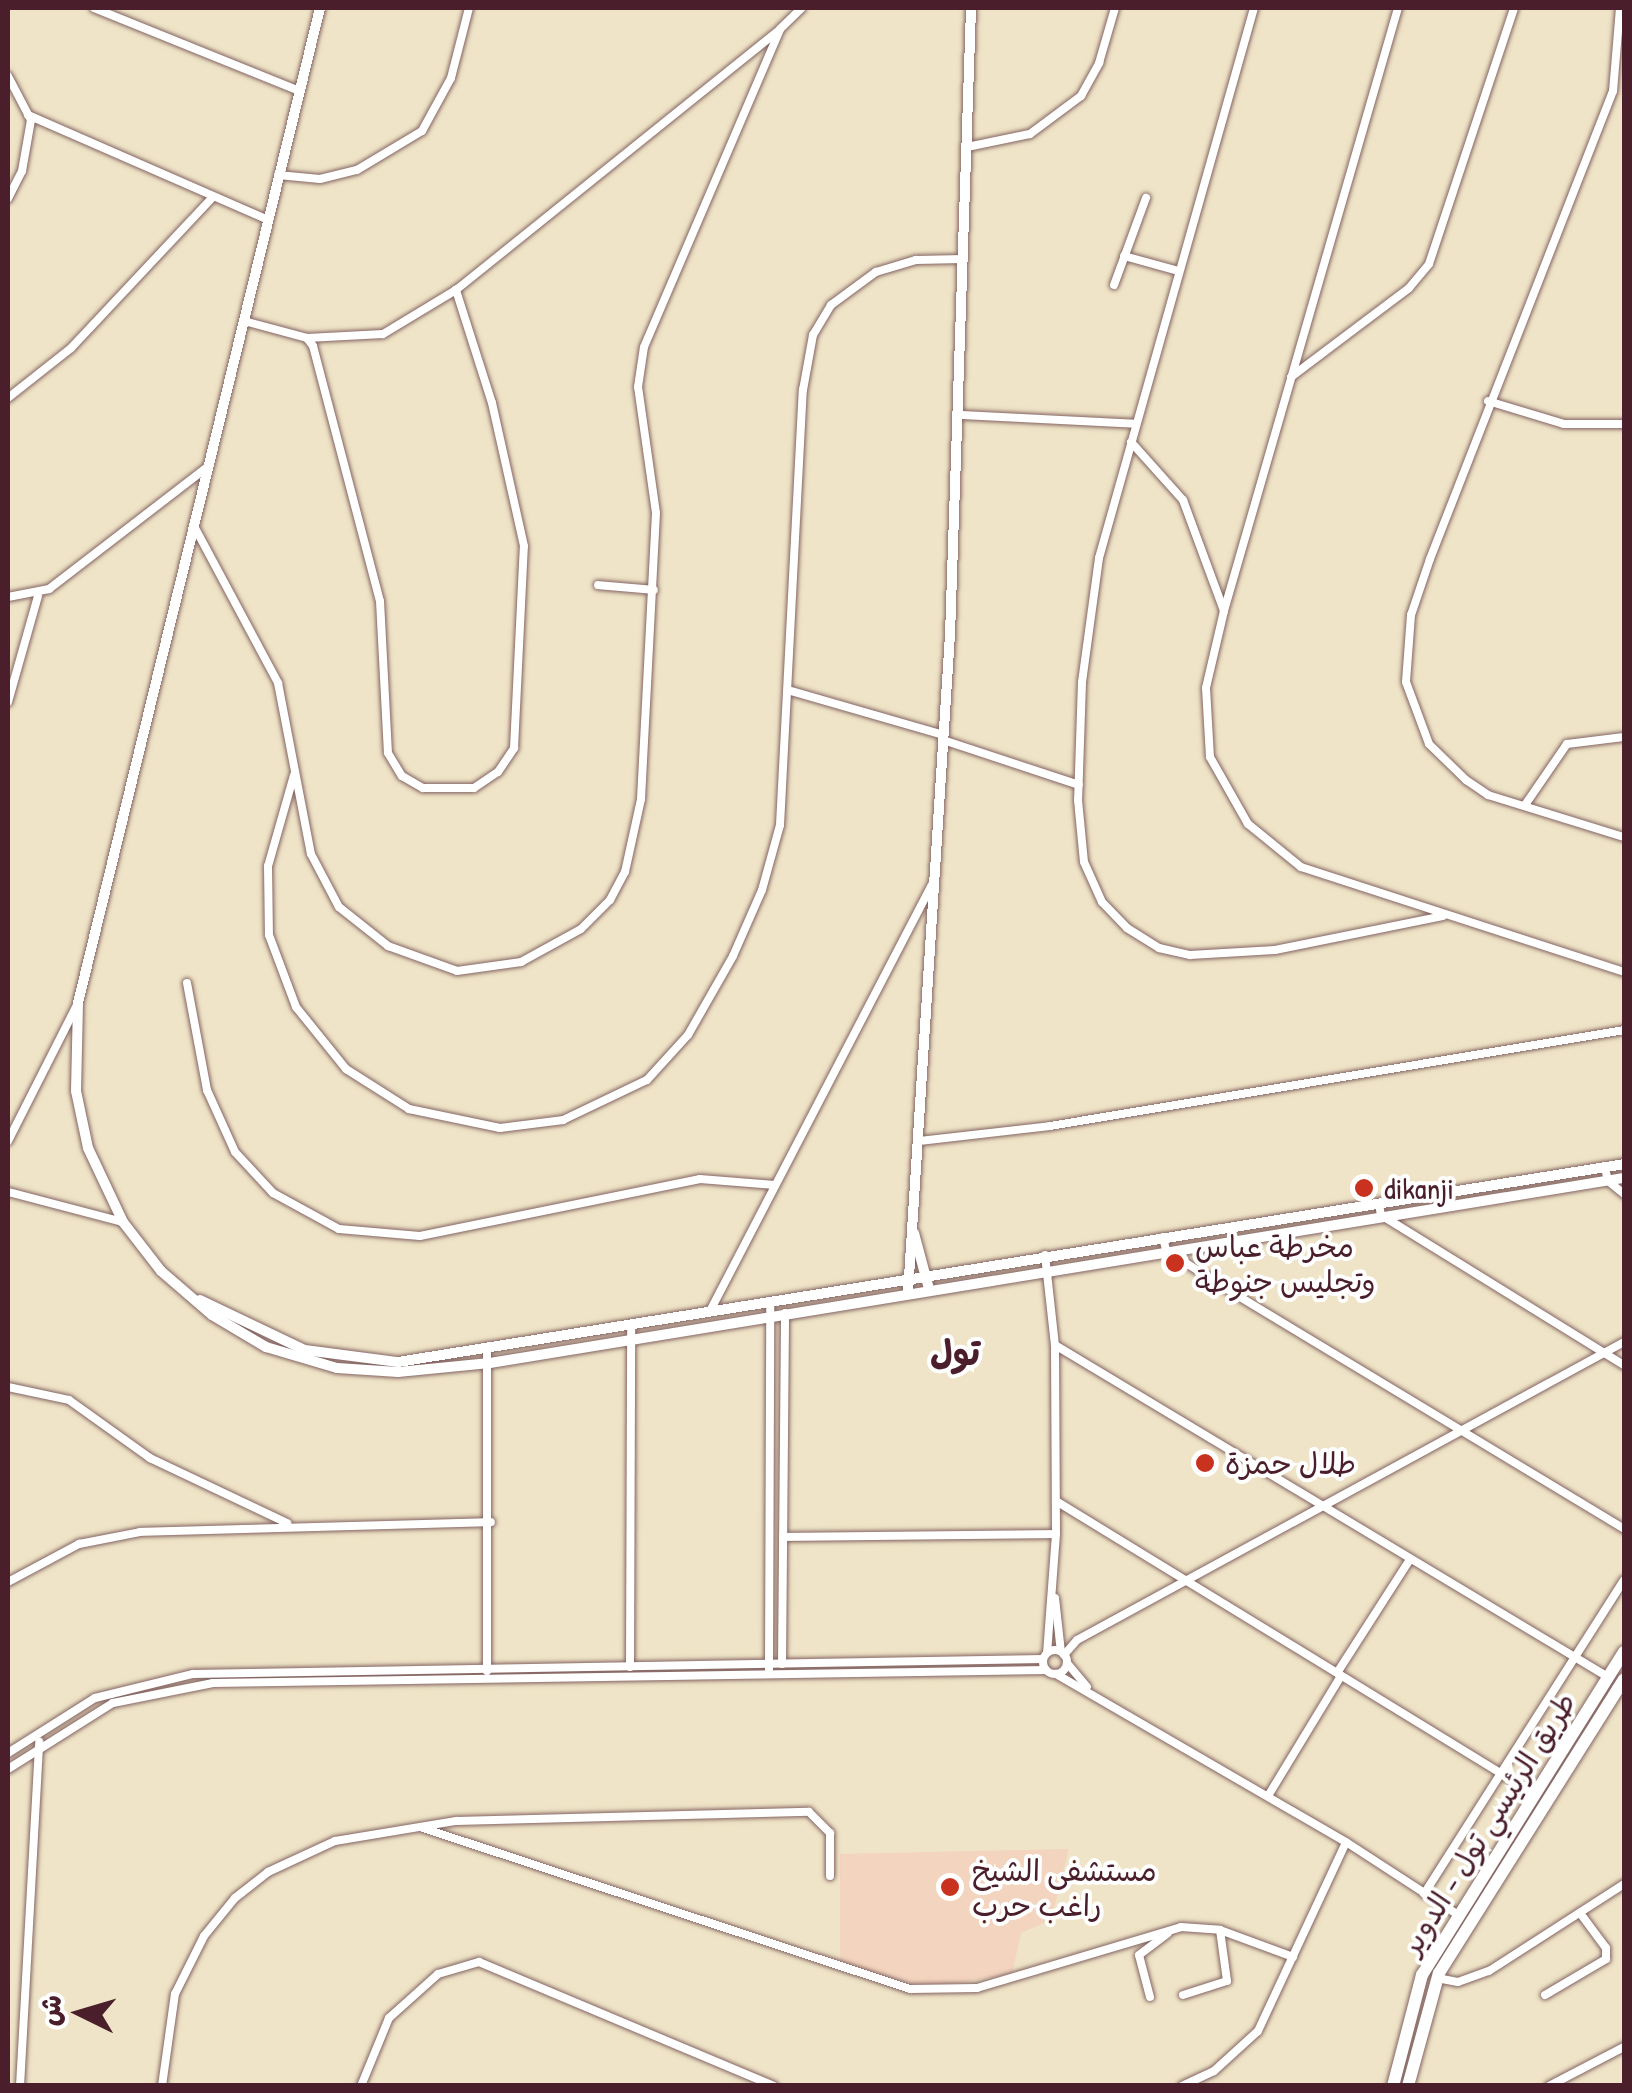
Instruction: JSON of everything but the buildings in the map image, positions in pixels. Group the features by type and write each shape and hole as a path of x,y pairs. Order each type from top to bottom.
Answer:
{"main road":[{"name":"طريق الرئيسي تول - الدوير","path":"1408,2086 1437,1978 1618,1680 1624,1652"},
{"name":"طريق الرئيسي تول - الدوير","path":"1393,2086 1422,1975 1455,1914 1533,1792 1618,1680"}],"street":[{"path":"94,8 299,90"},
{"path":"8,1142 78,1003 320,8"},
{"path":"278,175 320,179 356,170 422,131 452,78 468,8"},
{"path":"244,321 307,338 383,334 456,290 802,8"},
{"path":"908,1293 906,1276 937,876 961,414 970,8"},
{"path":"967,147 1030,134 1081,96 1099,63 1115,8"},
{"path":"1254,8 1130,442 1090,601 1078,785 1079,834 1092,884 1127,928 1159,948 1230,956 1444,916"},
{"path":"1398,8 1224,612 1206,688 1206,728 1220,781 1248,824 1302,867 1624,972"},
{"path":"1290,377 1409,288 1428,264 1514,8"},
{"path":"1620,8 1617,70 1604,119 1488,401 1411,615 1406,682 1429,744 1446,763 1488,795 1624,836"},
{"path":"195,528 272,667 316,870 339,906 370,934 410,958 457,971 540,955 601,911 632,854 654,590 656,513 638,388 644,348 780,29"},
{"path":"8,76 28,115 30,137 8,199"},
{"path":"28,115 268,220"},
{"path":"8,398 71,348 212,198"},
{"path":"1114,285 1146,198"},
{"path":"1124,256 1179,270"},
{"path":"294,775 268,866 267,912 276,960 312,1030 363,1083 409,1109 470,1126 542,1125 590,1111 647,1080 702,1012 770,866 782,812 803,390 813,336 831,305 876,272 916,260 964,259"},
{"path":"307,338 371,554 380,602 388,754 402,776 423,788 474,788 498,772 514,748 524,546 492,403 456,290"},
{"path":"1488,401 1576,426 1624,424"},
{"path":"961,414 1136,424"},
{"path":"1130,442 1183,500 1224,612"},
{"path":"8,597 38,595 208,466"},
{"path":"598,585 654,590"},
{"path":"8,702 38,595"},
{"path":"791,691 1078,785"},
{"path":"1524,805 1566,744 1624,737"},
{"path":"708,1315 937,876"},
{"path":"188,983 207,1090 236,1152 272,1193 338,1229 420,1236 700,1179 775,1184"},
{"path":"78,1003 81,1118 97,1173 123,1222 154,1264 190,1295 253,1340 319,1364 398,1372 490,1363 708,1315 771,1310 786,1313 930,1289 1163,1236 1248,1222 1624,1178"},
{"path":"919,1140 1050,1126 1624,1030"},
{"path":"190,1295 274,1338 329,1356 398,1362 632,1333 771,1310 926,1272 1166,1250 1624,1164"},
{"path":"1605,1168 1608,1181 1624,1194"},
{"path":"8,1192 123,1222"},
{"path":"1380,1209 1624,1364"},
{"path":"1248,1222 1250,1235"},
{"path":"912,1228 930,1289"},
{"path":"1163,1236 1166,1250 1624,1530"},
{"path":"1046,1670 1056,1534 1056,1345 1047,1261"},
{"path":"769,1668 778,1496 771,1310"},
{"path":"778,1468 786,1313"},
{"path":"630,1667 632,1333"},
{"path":"1056,1674 1077,1640 1624,1342"},
{"path":"1056,1345 1409,1561 1618,1680"},
{"path":"487,1680 491,1522 488,1350"},
{"path":"8,1387 69,1400 150,1458 289,1524"},
{"path":"778,1496 783,1537 782,1668"},
{"path":"1056,1501 1533,1792"},
{"path":"8,1582 54,1555 105,1538 289,1524 491,1522"},
{"path":"783,1537 1056,1534"},
{"path":"1268,1796 1409,1561"},
{"path":"1424,1894 1624,1580"},
{"path":"1054,1594 1064,1657 1094,1693"},
{"path":"782,1668 1064,1657"},
{"path":"8,1753 95,1698 193,1674 630,1667 1046,1670 1094,1693 1346,1842 1468,1922"},
{"path":"8,1769 113,1703 179,1686 487,1680 769,1668"},
{"path":"20,2086 41,1745 36,1733"},
{"path":"162,2086 170,2010 182,1974 235,1898 315,1848 456,1821 813,1813 830,1833 830,1876"},
{"path":"423,1828 910,1989 977,1988 1172,1928 1220,1930 1293,1956"},
{"path":"1182,2086 1214,2071 1258,2031 1346,1842"},
{"path":"1437,1978 1471,1979 1624,1884"},
{"path":"1544,1996 1606,1959 1606,1948 1580,1913"},
{"path":"1150,1997 1140,1955 1172,1928"},
{"path":"1182,1996 1227,1981 1220,1930"},
{"path":"361,2086 390,2018 438,1974 479,1962 774,2086"},
{"path":"1549,2086 1624,2047"}],"shaded area":[{"name":"مستشفى الشيخ راغب حرب","path":"1069,1849 1051,1920 1021,1933 1012,1974 933,1987 870,1975 840,1961 840,1854"}],"place":[{"name":"dikanji","path":"1364,1188"},
{"name":"مخرطة عباس وتجليس جنوطة","path":"1175,1263"},
{"name":"طلال حمزة","path":"1205,1463"},
{"name":"مستشفى الشيخ راغب حرب","path":"950,1887"}],"district":[{"name":"تول","path":"955,1353"}]}
